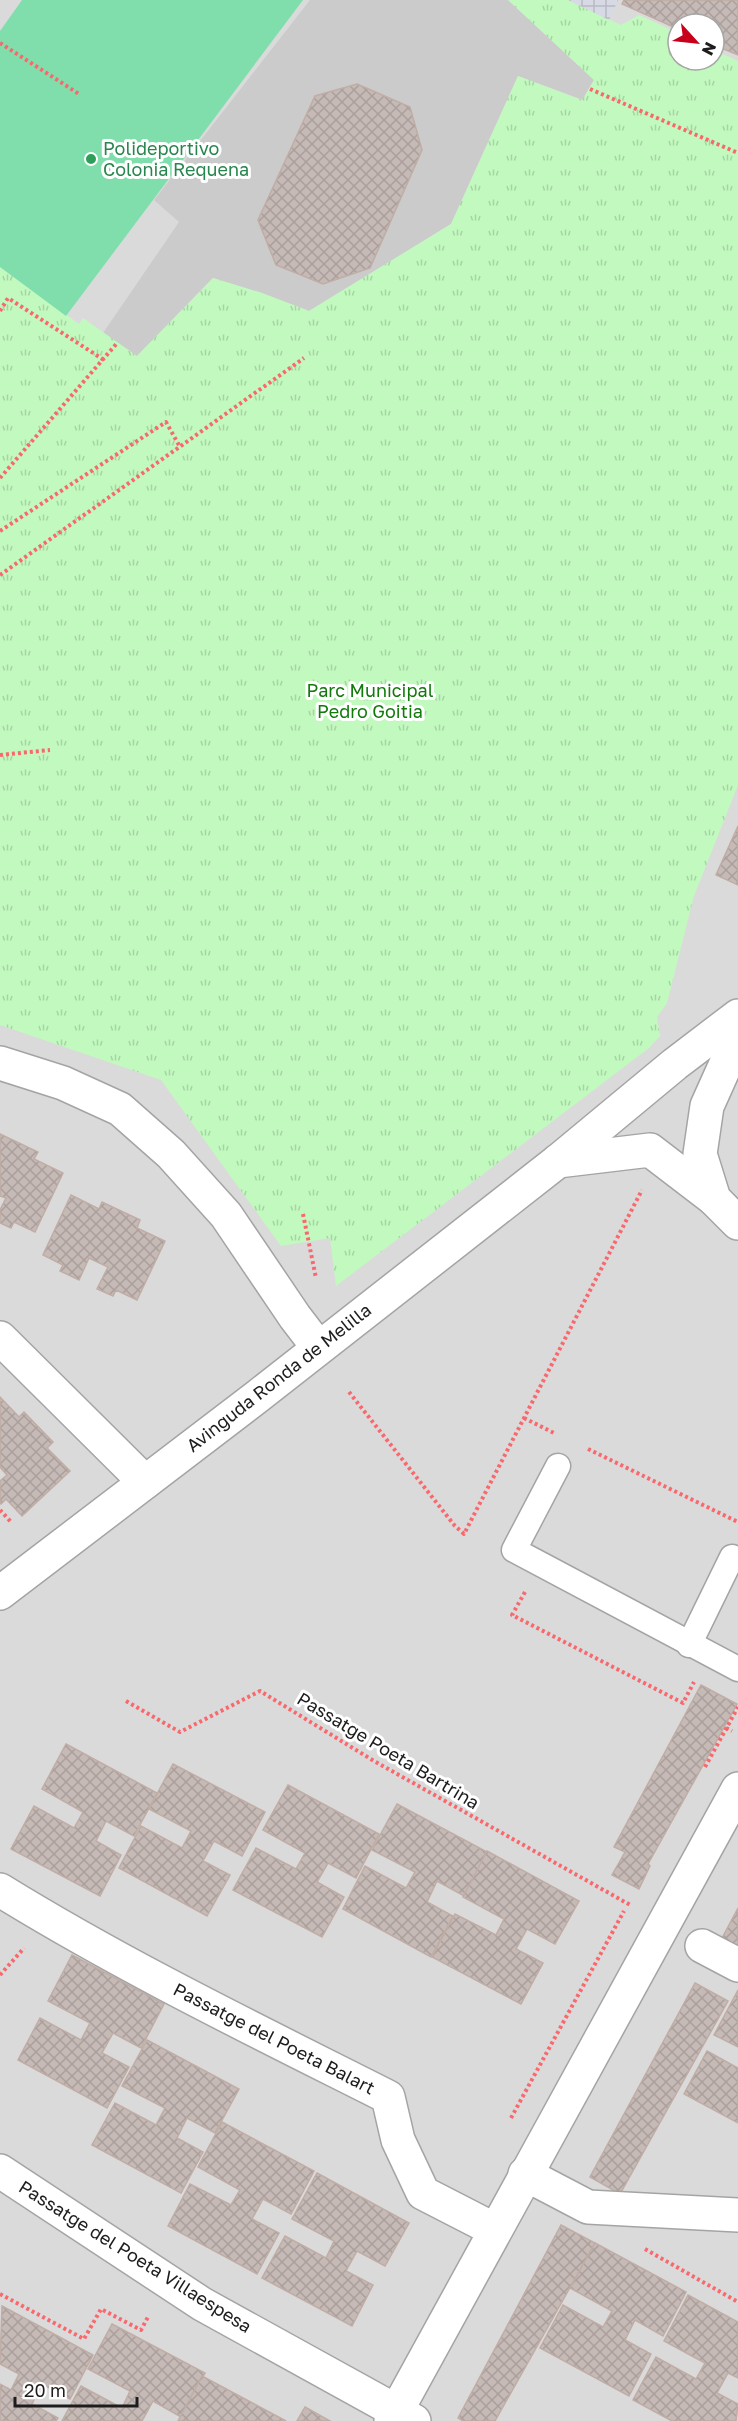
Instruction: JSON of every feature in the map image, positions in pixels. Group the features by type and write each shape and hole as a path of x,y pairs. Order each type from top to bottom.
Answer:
{"street":[{"name":"Avinguda Ronda de Melilla","path":"0,1593 558,1161 675,1064 738,1016"},
{"path":"738,1036 707,1106 700,1154 738,1223"},
{"path":"0,1063 63,1083 120,1109 171,1154 226,1215 318,1347"},
{"path":"558,1161 650,1150 726,1199"},
{"path":"0,1338 145,1482"},
{"path":"400,2418 525,2174 738,1789"},
{"name":"Passatge del Poeta Balart","path":"0,1890 48,1920 209,2007 388,2097 398,2140 423,2193 495,2230"},
{"path":"702,1946 738,1965"},
{"name":"Passatge del Poeta Villaespesa","path":"0,2171 202,2304 400,2418"},
{"path":"525,2174 588,2208 738,2215"}],"lane":[{"path":"558,1466 514,1550 738,1669"},
{"path":"689,1645 732,1557"}],"path":[{"path":"0,44 79,94"},
{"path":"590,89 738,153"},
{"path":"0,311 8,298 104,360"},
{"path":"0,478 118,342"},
{"path":"0,575 304,358"},
{"path":"0,531 166,422 180,447"},
{"path":"0,755 50,750"},
{"path":"349,1392 454,1526 464,1534 643,1189"},
{"path":"303,1214 316,1281"},
{"path":"524,1418 564,1438"},
{"path":"585,1448 738,1522"},
{"path":"0,1510 12,1523"},
{"path":"526,1589 512,1614 682,1703 697,1676"},
{"name":"Passatge Poeta Bartrina","path":"126,1701 180,1732 260,1691 374,1761 635,1908"},
{"path":"726,1728 732,1731"},
{"path":"510,2120 624,1911"},
{"path":"644,2249 738,2302"},
{"path":"0,2294 84,2339 101,2308 141,2330 151,2313"}],"shaded area":[{"path":"0,0 738,0 738,2421 0,2421"},
{"path":"310,0 508,0 594,80 583,100 518,76 451,224 309,311 213,278 137,356 103,333 179,222 154,200"},
{"path":"568,0 618,0 609,20"}],"green space":[{"name":"Polideportivo Colonia Requena","path":"22,0 303,0 66,316 0,267 0,31"},
{"name":"Parc Municipal Pedro Goitia","path":"508,0 568,0 621,25 639,15 666,27 666,72 726,72 726,56 738,61 738,785 694,896 667,1003 657,1017 660,1036 649,1048 336,1286 330,1238 281,1246 161,1080 0,1025 0,267 79,324 83,318 137,356 213,278 309,311 451,224 518,76 582,100 594,80"}],"building":[{"path":"624,0 738,0 738,55 726,50 726,12 666,12 666,24 622,4"},
{"path":"357,84 410,107 422,150 370,268 323,284 276,265 258,220 315,96"},
{"path":"738,826 738,885 716,875"},
{"path":"0,1134 38,1152 34,1159 63,1173 35,1232 14,1222 11,1228 0,1223 0,1210 6,1198 0,1196"},
{"path":"71,1195 99,1209 102,1202 140,1220 137,1228 165,1241 137,1300 116,1290 113,1296 97,1289 108,1267 89,1258 79,1280 60,1271 63,1265 43,1255"},
{"path":"0,1397 19,1417 24,1412 53,1442 47,1448 70,1471 22,1516 6,1499 1,1504 0,1502 0,1481 7,1475 0,1467"},
{"path":"701,1685 737,1704 648,1864 650,1866 639,1889 612,1875 625,1852 614,1847"},
{"path":"66,1744 157,1793 134,1836 106,1821 96,1841 121,1855 100,1896 11,1849 34,1806 74,1828 83,1812 42,1789"},
{"path":"173,1764 265,1812 242,1856 214,1841 203,1861 230,1875 207,1916 119,1868 141,1826 182,1848 191,1831 149,1809"},
{"path":"288,1785 379,1834 356,1878 328,1863 317,1882 344,1897 322,1937 233,1890 256,1848 296,1869 305,1853 263,1830"},
{"path":"397,1804 489,1853 466,1897 437,1881 427,1902 453,1916 431,1957 343,1909 365,1866 406,1888 415,1872 372,1850"},
{"path":"487,1851 579,1901 555,1944 527,1929 516,1949 543,1963 521,2004 432,1957 455,1914 496,1935 504,1919 463,1897"},
{"path":"738,1908 738,1950 721,1940"},
{"path":"72,1955 164,2004 141,2048 113,2033 102,2053 129,2067 107,2108 18,2060 40,2018 81,2040 90,2023 48,2001"},
{"path":"695,1983 728,2001 620,2194 590,2177"},
{"path":"738,1990 738,2047 714,2035"},
{"path":"147,2040 239,2089 215,2133 187,2118 177,2138 203,2152 181,2193 92,2145 115,2103 156,2125 165,2108 122,2086"},
{"path":"707,2051 738,2068 738,2123 684,2094"},
{"path":"222,2122 314,2171 291,2214 263,2199 252,2219 279,2233 257,2274 168,2226 190,2184 231,2205 240,2190 198,2167"},
{"path":"317,2173 409,2223 385,2266 357,2251 346,2271 373,2285 352,2326 262,2278 285,2236 326,2258 334,2241 292,2219"},
{"path":"561,2225 595,2243 495,2421 463,2421 458,2418"},
{"path":"595,2243 686,2292 663,2336 635,2320 625,2340 651,2354 629,2396 540,2348 563,2305 603,2327 612,2311 570,2288"},
{"path":"688,2295 738,2322 738,2378 728,2373 717,2393 738,2404 736,2421 672,2421 633,2400 656,2357 696,2379 705,2363 664,2341"},
{"path":"2,2306 93,2355 70,2399 42,2384 32,2404 58,2418 56,2421 0,2421 0,2384 11,2390 19,2374 0,2364"},
{"path":"112,2324 205,2373 181,2417 153,2401 142,2421 62,2421 81,2386 122,2408 130,2391 88,2369"},
{"path":"202,2376 286,2421 178,2421"},
{"path":"305,2407 330,2421 297,2421"}],"place":[{"name":"Polideportivo Colonia Requena","path":"91,159"}]}
